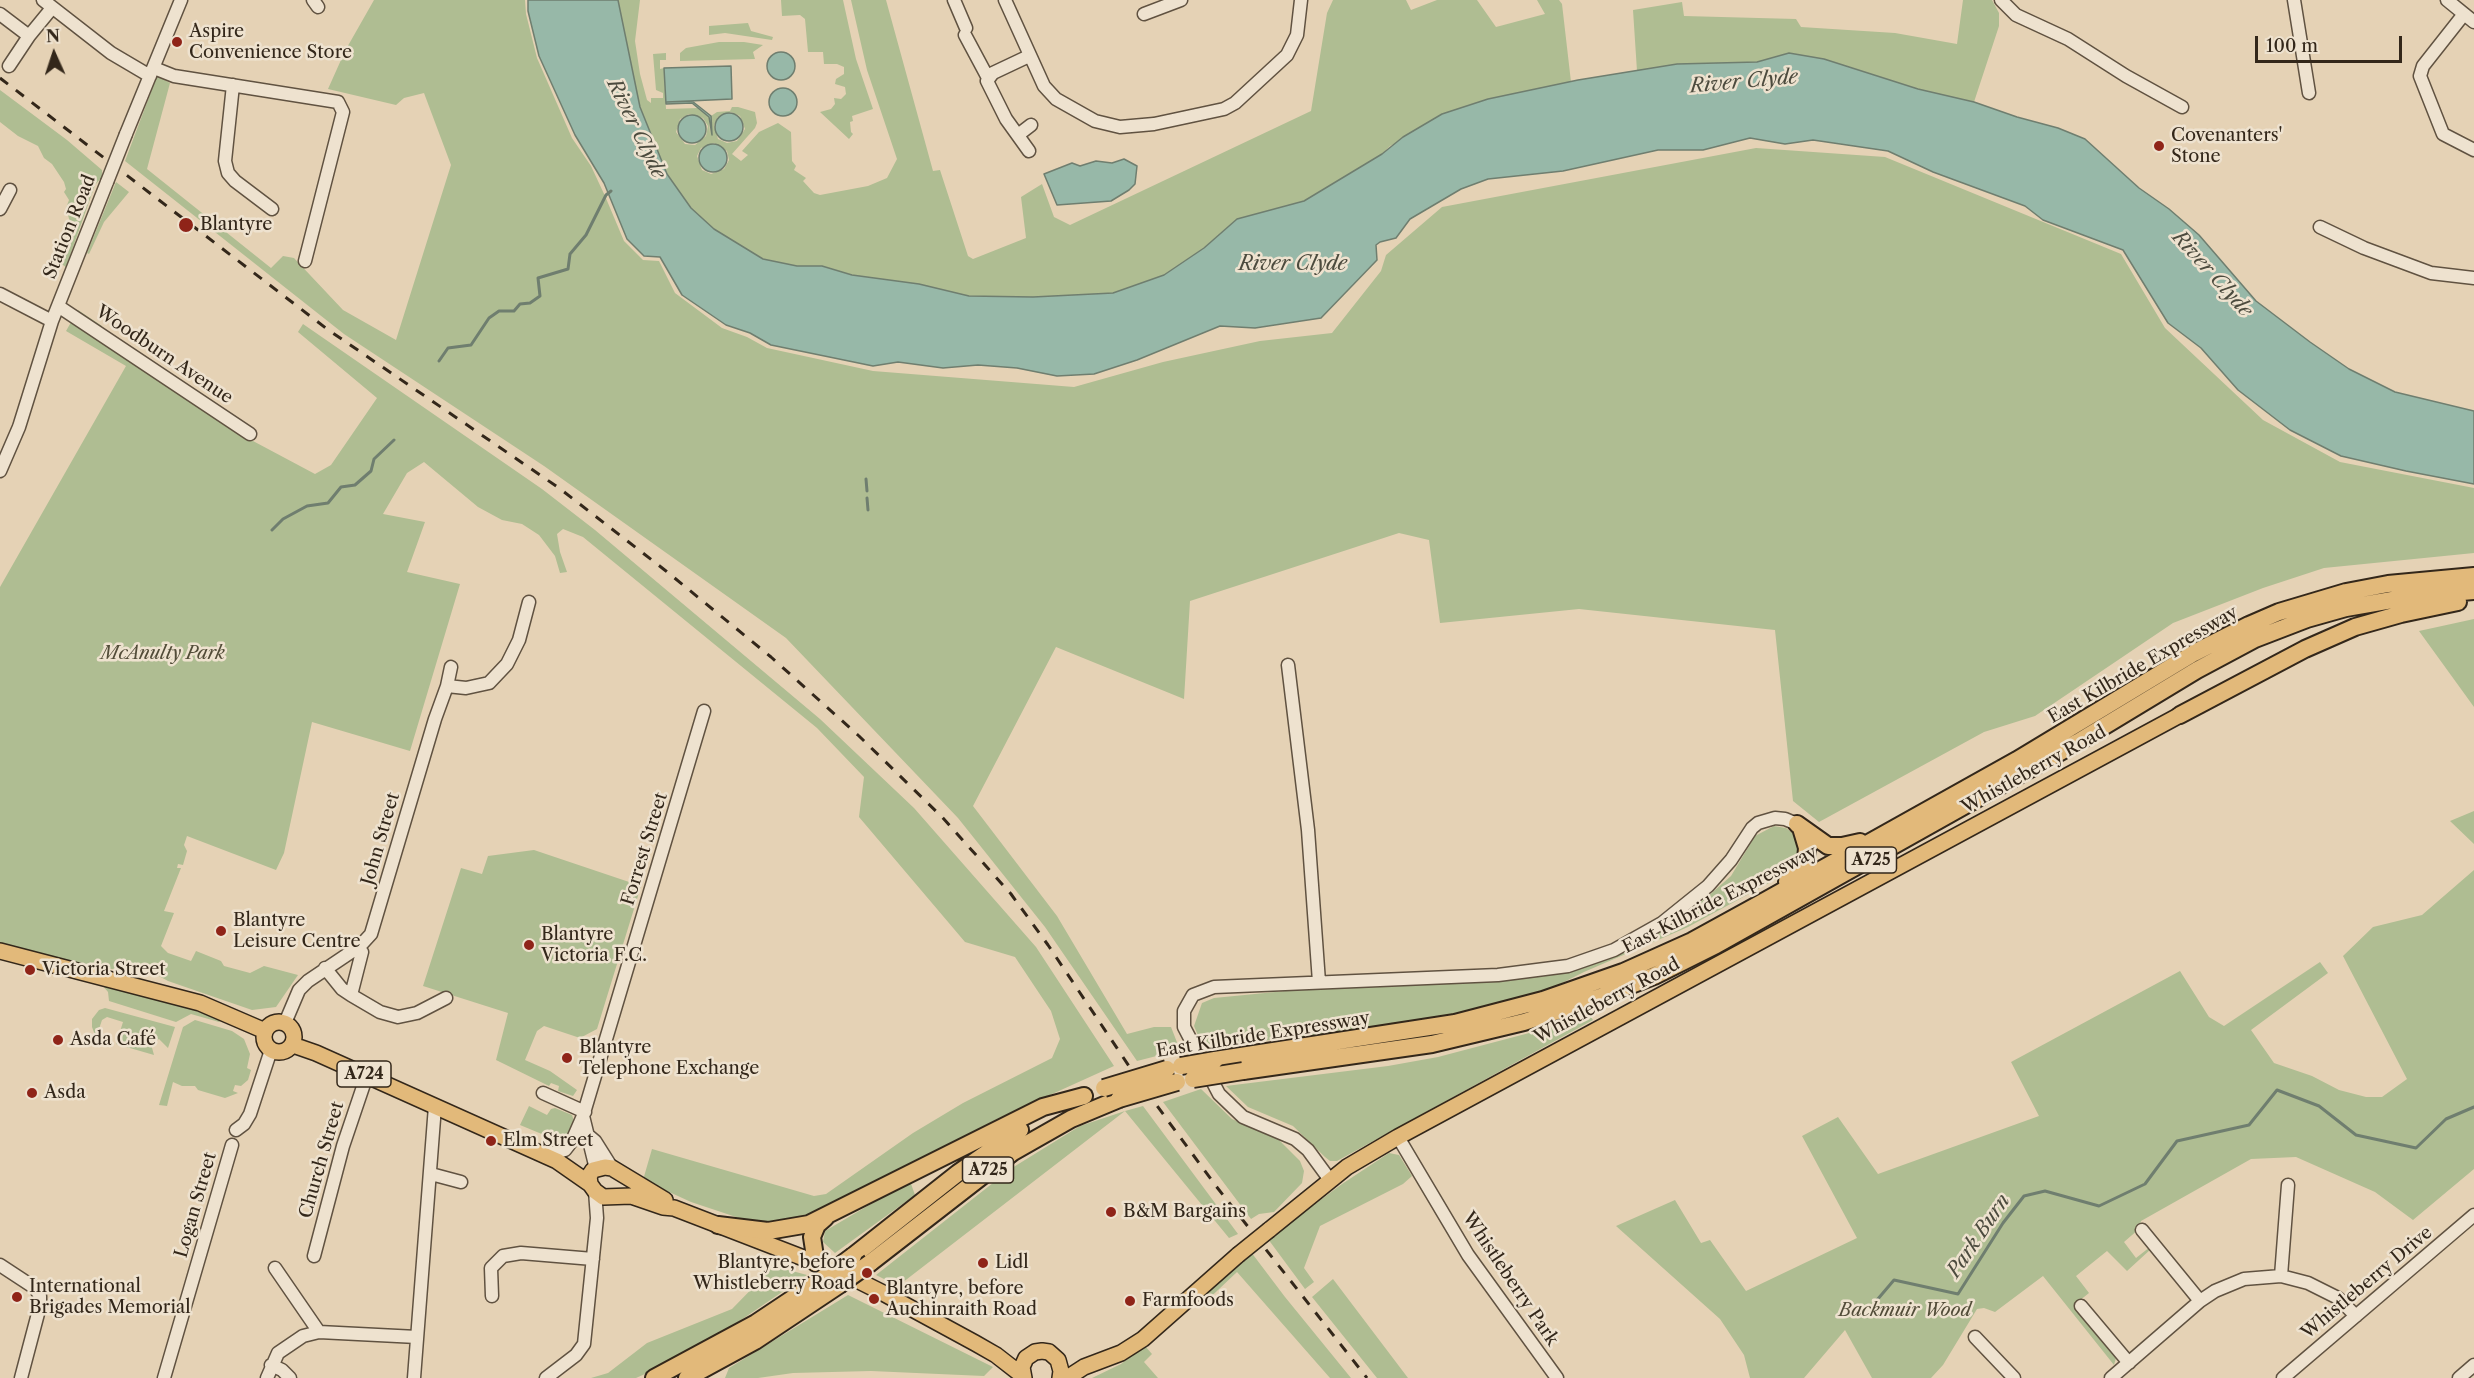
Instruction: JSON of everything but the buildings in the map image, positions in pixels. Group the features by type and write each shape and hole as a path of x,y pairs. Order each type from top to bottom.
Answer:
{"highway":[{"name":"East Kilbride Expressway","path":"1179,1074 1215,1060 1420,1030 1518,1008 1570,992 1647,963 1874,841 2047,743 2194,653 2249,625 2279,612 2346,592 2406,582 2474,576"},
{"name":"East Kilbride Expressway","path":"654,1378 756,1323 819,1271 853,1256 991,1149 1031,1123 1084,1096 1104,1088 1179,1074 1243,1071 1432,1044 1524,1022 1603,996 1662,972 1716,945 2078,742 2197,670 2255,639 2307,619 2354,606 2415,596 2474,591"},
{"path":"2180,715 2305,649 2355,627 2401,614 2474,599"},
{"path":"1799,826 1828,846 1874,841"},
{"path":"1776,895 1800,870 1806,860 1807,848 1799,826"},
{"name":"A725","path":"687,1378 755,1341 839,1285 1013,1152 1071,1119 1179,1074"},
{"name":"A725","path":"718,1225 753,1231 796,1228 826,1217 1043,1107 1084,1096"},
{"path":"819,1271 812,1237 817,1225 826,1217"}],"main road":[{"name":"Whistleberry Road","path":"1066,1378 1084,1367 1116,1356 1143,1339 1238,1255 1358,1160 2180,715"},
{"path":"0,951 200,1003 265,1032"},
{"path":"273,1023 285,1023 293,1031 293,1045 283,1052 271,1050 264,1039 265,1032 273,1023"},
{"name":"A724","path":"293,1045 557,1161 578,1163 599,1185 663,1207 674,1208 718,1225 819,1271 883,1293 996,1355 1024,1377"},
{"path":"599,1185 622,1188 623,1179 615,1170"},
{"name":"A724","path":"599,1185 615,1170 668,1201 674,1208"},
{"name":"A724","path":"996,1355 1030,1355 1042,1351 1049,1352 1058,1360"},
{"name":"A724","path":"1024,1377 1024,1362 1030,1355"},
{"path":"1058,1360 1084,1367"},
{"path":"1058,1360 1060,1378"}],"street":[{"name":"Station Road","path":"0,471 19,427 52,321 181,0"},
{"path":"954,0 965,31 997,102 1029,151"},
{"path":"1005,0 1044,86 1056,99 1095,121 1120,127 1154,124 1224,109 1255,86 1287,55 1297,35 1301,0"},
{"path":"1144,14 1181,0"},
{"path":"2001,0 2016,15 2068,39 2126,76 2182,107"},
{"path":"2294,0 2309,93"},
{"path":"2447,0 2469,18 2423,66 2420,76 2443,134 2474,150"},
{"path":"9,66 47,4 111,52 152,72 333,100 343,112 305,261"},
{"path":"0,14 29,36"},
{"path":"988,78 993,73 1029,56"},
{"path":"233,85 225,161 228,173 272,209"},
{"path":"1018,135 1031,125"},
{"path":"0,209 9,190"},
{"path":"2320,227 2362,253 2432,273 2474,278"},
{"path":"0,294 52,321"},
{"name":"Woodburn Avenue","path":"58,306 250,434"},
{"path":"447,686 466,688 489,683 507,664 519,640 529,602"},
{"path":"1288,665 1308,834 1319,982"},
{"name":"John Street","path":"285,1023 299,990 325,968 360,946 371,934 447,686 451,666"},
{"name":"Forrest Street","path":"538,1152 555,1153 565,1150 572,1142 584,1114 704,711"},
{"path":"1330,1180 1308,1150 1295,1139 1243,1117 1225,1101 1186,1034 1182,1020 1185,1005 1190,997 1209,987 1516,974 1561,967 1598,956 1646,933 1685,906 1731,860 1748,833 1758,823 1775,818 1785,819 1799,826"},
{"path":"351,995 362,952"},
{"path":"325,968 342,989 380,1012 398,1017 417,1013 446,998"},
{"path":"236,1131 250,1114 271,1050"},
{"name":"Church Street","path":"314,1256 343,1146 367,1076"},
{"path":"543,1093 584,1114 589,1136 588,1144 605,1208 597,1218 584,1344 576,1355 546,1378"},
{"path":"414,1378 435,1107"},
{"path":"589,1136 615,1170"},
{"name":"Whistleberry Park","path":"1398,1137 1468,1254 1557,1378"},
{"name":"Logan Street","path":"164,1378 232,1145"},
{"path":"431,1174 460,1182"},
{"path":"2281,1276 2288,1185"},
{"name":"Whistleberry Drive","path":"2283,1378 2474,1215"},
{"path":"2142,1230 2199,1301"},
{"path":"492,1296 491,1268 503,1256 521,1253 593,1259"},
{"path":"0,1265 39,1292 40,1306 21,1378"},
{"path":"275,1268 319,1332"},
{"path":"2112,1378 2199,1301 2215,1291 2244,1279 2281,1276 2308,1283 2338,1298 2356,1316"},
{"path":"2081,1306 2129,1363"},
{"path":"267,1378 278,1353 289,1343 303,1336 319,1332 417,1337"},
{"path":"1975,1337 2014,1378"},
{"path":"272,1365 282,1370 290,1378"},
{"path":"2459,1378 2474,1365"}],"green space":[{"path":"374,0 525,0 526,14 537,58 572,138 591,166 624,241 643,260 659,261 675,293 722,328 747,337 767,348 873,371 1074,387 1163,362 1260,341 1332,333 1381,271 1386,255 1442,207 1756,148 1885,157 2121,254 2165,328 2263,420 2340,462 2474,488 2474,553 2324,568 2263,588 2173,623 2035,716 1984,732 1819,822 1793,801 1775,630 1579,609 1440,623 1429,540 1399,533 1190,601 1184,699 1056,647 973,806 1057,916 1127,1034 1154,1027 1171,1027 1180,1050 1137,1061 1045,927 958,818 786,638 544,466 344,334 125,161 157,76 170,83 147,169 271,268 283,256 294,258 343,310 396,340 451,165 424,93 404,98 396,105 328,89 345,51"},
{"path":"618,0 640,0 635,41 640,74 647,100 651,103 651,98 663,98 663,93 656,90 653,54 666,53 666,60 660,60 660,69 664,68 666,109 699,108 709,117 710,134 711,116 717,112 730,111 732,107 738,107 755,112 757,123 755,128 732,154 741,161 748,155 742,151 759,132 778,123 791,132 792,161 796,166 794,170 806,178 803,181 814,193 820,195 868,186 887,178 897,159 867,70 851,0 886,0 933,171 940,170 968,256 973,259 1026,238 1021,197 1042,184 1054,217 1070,225 1311,111 1327,13 1333,0 1406,0 1411,10 1437,0 1477,0 1496,27 1545,14 1537,0 1559,0 1562,4 1571,82 1488,99 1390,146 1382,154 1304,201 1237,219 1204,248 1165,275 1113,293 1033,297 969,296 919,284 852,275 822,266 797,266 763,259 714,229 691,208 667,174 640,107","holes":["731,112 740,116 745,129 737,141 727,143 718,139 714,125 718,117","689,114 703,118 708,126 706,136 695,145 685,144 676,132 680,119","714,143 727,151 729,160 724,169 711,174 702,170 697,156 701,148"]},
{"path":"781,0 843,0 856,59 873,109 852,116 853,121 850,122 853,134 849,139 820,112 831,109 835,104 834,98 841,99 846,94 845,87 835,84 836,79 844,74 844,67 837,64 824,64 823,52 808,52 805,19 800,15 782,16"},
{"path":"1963,0 1992,0 1999,13 1999,26 1974,102 1918,89 1824,59 1789,53 1757,62 1677,64 1637,71 1633,10 1682,2 1684,16 1796,19 1801,27 1895,33 1957,44"},
{"path":"748,23 751,31 773,37 772,40 725,33 709,35 709,26"},
{"path":"719,42 763,45 753,52 755,59 680,61 680,53 686,48"},
{"path":"0,90 67,140 102,170 102,177 95,185 66,267 52,258 63,244 66,227 70,222 66,208 69,200 64,192 66,189 64,182 52,164 44,158 38,146 18,136 0,122"},
{"path":"116,182 129,192 104,222 89,254 87,253"},
{"name":"McAnulty Park","path":"78,310 102,326 98,340 238,433 315,474 331,465 377,398 298,332 303,324 542,489 595,530 820,719 914,808 1036,947 1114,1066 997,1119 833,1206 785,1223 745,1220 691,1202 643,1180 652,1149 814,1196 826,1194 913,1133 963,1103 1052,1058 1060,1039 1051,1011 1015,957 965,942 859,817 864,777 817,728 583,537 563,529 557,534 567,572 560,573 555,556 539,535 522,524 502,520 478,507 424,462 407,473 383,514 425,522 407,572 460,584 410,751 312,722 284,853 276,870 187,836 184,845 187,851 183,865 178,864 177,868 181,868 164,911 174,913 161,946 168,953 191,961 196,951 221,961 224,966 250,973 264,966 298,975 276,1007 252,1010 143,971 97,968 0,944 0,587 126,366 66,331"},
{"path":"2474,619 2474,707 2419,631"},
{"path":"2474,811 2474,844 2450,821"},
{"path":"1774,826 1786,828 1795,835 1800,854 1793,870 1688,927 1556,986 1516,1000 1447,1016 1328,1036 1202,1045 1194,1026 1202,1003 1214,998 1326,987 1546,976 1604,960 1661,932 1707,897 1731,876 1755,836"},
{"path":"534,850 641,886 597,1029 580,1038 544,1026 537,1031 525,1060 550,1071 577,1090 573,1096 558,1091 559,1086 551,1083 549,1086 496,1060 508,1013 423,986 461,868 482,874 488,856"},
{"name":"Backmuir Wood","path":"2474,870 2474,1169 2413,1220 2375,1192 2296,1157 2251,1159 2141,1221 2139,1229 2124,1242 2136,1258 2150,1247 2151,1249 2127,1271 2107,1251 2076,1276 2089,1293 2074,1305 2114,1353 2116,1358 2114,1365 2043,1276 1995,1312 1984,1308 1977,1309 1943,1365 1931,1378 1872,1378 1845,1330 1804,1378 1750,1378 1744,1355 1720,1319 1616,1226 1675,1200 1701,1243 1710,1240 1746,1291 1857,1238 1802,1136 1838,1117 1878,1174 2039,1116 2011,1062 2180,971 2209,1017 2224,1026 2320,962 2328,973 2251,1030 2274,1063 2312,1076 2339,1090 2366,1097 2382,1097 2407,1079 2343,956 2373,927 2422,915"},
{"path":"102,985 158,998 222,1020 219,1022 191,1014 176,1022 109,1001 108,992"},
{"path":"105,1008 175,1027 168,1048 159,1039 151,1044 154,1055 116,1044 123,1022 107,1017 102,1020 97,1035 95,1035 92,1019 99,1010"},
{"path":"1588,1013 1593,1020 1337,1161 1330,1161 1293,1126 1248,1107 1226,1086 1388,1066 1438,1057 1533,1032"},
{"path":"195,1020 232,1031 244,1039 250,1054 247,1068 251,1070 248,1080 241,1086 235,1085 233,1091 238,1093 225,1098 198,1090 195,1086 182,1086 173,1082 167,1106 159,1105 183,1027"},
{"path":"1201,1089 1232,1119 1279,1140 1300,1161 1304,1171 1302,1183 1274,1212 1259,1214 1251,1219 1163,1102"},
{"path":"529,1106 547,1115 551,1109 555,1108 572,1115 574,1121 569,1136 561,1142 520,1125"},
{"path":"1143,1106 1238,1234 1229,1238 1125,1111"},
{"path":"1125,1111 898,1286 876,1275 1012,1168 1080,1126"},
{"path":"1389,1153 1399,1155 1412,1176 1403,1184 1320,1226 1304,1268 1314,1282 1305,1289 1268,1239 1342,1184"},
{"path":"910,1181 915,1195 835,1253 823,1242 825,1231"},
{"path":"1251,1252 1351,1378 1330,1378 1237,1272 1199,1308 1196,1304"},
{"path":"774,1266 807,1275 741,1320 665,1365 636,1378 591,1378 608,1373 647,1343 732,1309"},
{"path":"1333,1279 1408,1378 1377,1378 1312,1297"},
{"path":"848,1295 993,1367 984,1376 871,1371 725,1378 729,1368"},
{"path":"1145,1346 1152,1354 1144,1362 1158,1378 1092,1378 1121,1364"}],"water":[{"name":"River Clyde","path":"528,0 618,0 640,107 667,174 691,208 714,229 763,259 797,266 822,266 852,275 919,284 969,296 1033,297 1113,293 1164,275 1204,248 1237,219 1304,201 1382,154 1403,137 1442,114 1488,99 1578,80 1677,64 1757,62 1789,53 1824,59 1918,89 1974,102 2058,128 2085,139 2139,188 2169,209 2199,235 2256,301 2310,342 2349,369 2395,392 2474,411 2474,484 2341,456 2290,430 2238,390 2201,348 2168,323 2123,250 2043,220 2025,206 1933,172 1888,151 1813,140 1785,144 1750,138 1703,150 1658,150 1563,171 1488,179 1461,189 1410,219 1396,238 1376,245 1377,260 1321,318 1255,328 1220,326 1137,360 1094,374 1057,376 1017,368 978,365 943,368 898,362 873,366 771,345 750,333 726,325 682,295 660,257 644,256 627,239 604,183 575,135 539,56 528,11"},
{"path":"781,52 791,56 795,66 791,76 781,80 771,76 767,66 771,56"},
{"path":"731,66 732,99 667,102 692,101 711,116 712,135 709,117 692,103 666,104 664,68"},
{"path":"783,88 793,92 797,102 793,112 783,116 773,112 769,102 773,92"},
{"path":"729,113 739,117 743,127 739,137 729,141 719,137 715,127 719,117"},
{"path":"692,115 702,119 706,129 702,139 692,143 682,139 678,129 682,119"},
{"path":"713,144 723,148 727,158 723,168 713,172 703,168 699,158 703,148"},
{"path":"1124,159 1137,166 1135,184 1111,201 1057,205 1044,174 1072,163 1080,166 1096,161 1112,163"}],"waterway":[{"path":"439,361 448,348 471,345 489,318 499,311 514,311 520,304 530,303 540,296 538,278 568,269 570,254 586,235 606,195 611,191"},
{"path":"272,530 283,519 307,506 328,503 341,487 355,485 371,471 374,459 394,440"},
{"path":"866,479 867,491"},
{"path":"867,498 868,510"},
{"name":"Park Burn","path":"1877,1300 1894,1280 1958,1294 2003,1223 2024,1196 2045,1191 2099,1206 2145,1184 2177,1141 2249,1125 2277,1090 2319,1106 2356,1135 2416,1148 2446,1119 2474,1107"}],"railway":[{"path":"0,78 327,329 559,488 771,657 859,736 942,817 1011,894 1141,1084 1216,1186 1367,1378"}],"place":[{"name":"Aspire Convenience Store","path":"177,42"},
{"name":"Covenanters' Stone","path":"2159,146"},
{"name":"Blantyre","path":"186,225"},
{"name":"Blantyre Leisure Centre","path":"221,931"},
{"name":"Blantyre Victoria F.C.","path":"529,945"},
{"name":"Victoria Street","path":"30,970"},
{"name":"Asda Café","path":"58,1040"},
{"name":"Blantyre Telephone Exchange","path":"567,1058"},
{"name":"Asda","path":"32,1093"},
{"name":"Elm Street","path":"491,1141"},
{"name":"B&M Bargains","path":"1111,1212"},
{"name":"Lidl","path":"983,1263"},
{"name":"Blantyre, before Whistleberry Road","path":"867,1273"},
{"name":"International Brigades Memorial","path":"17,1297"},
{"name":"Blantyre, before Auchinraith Road","path":"874,1299"},
{"name":"Farmfoods","path":"1130,1301"}]}
